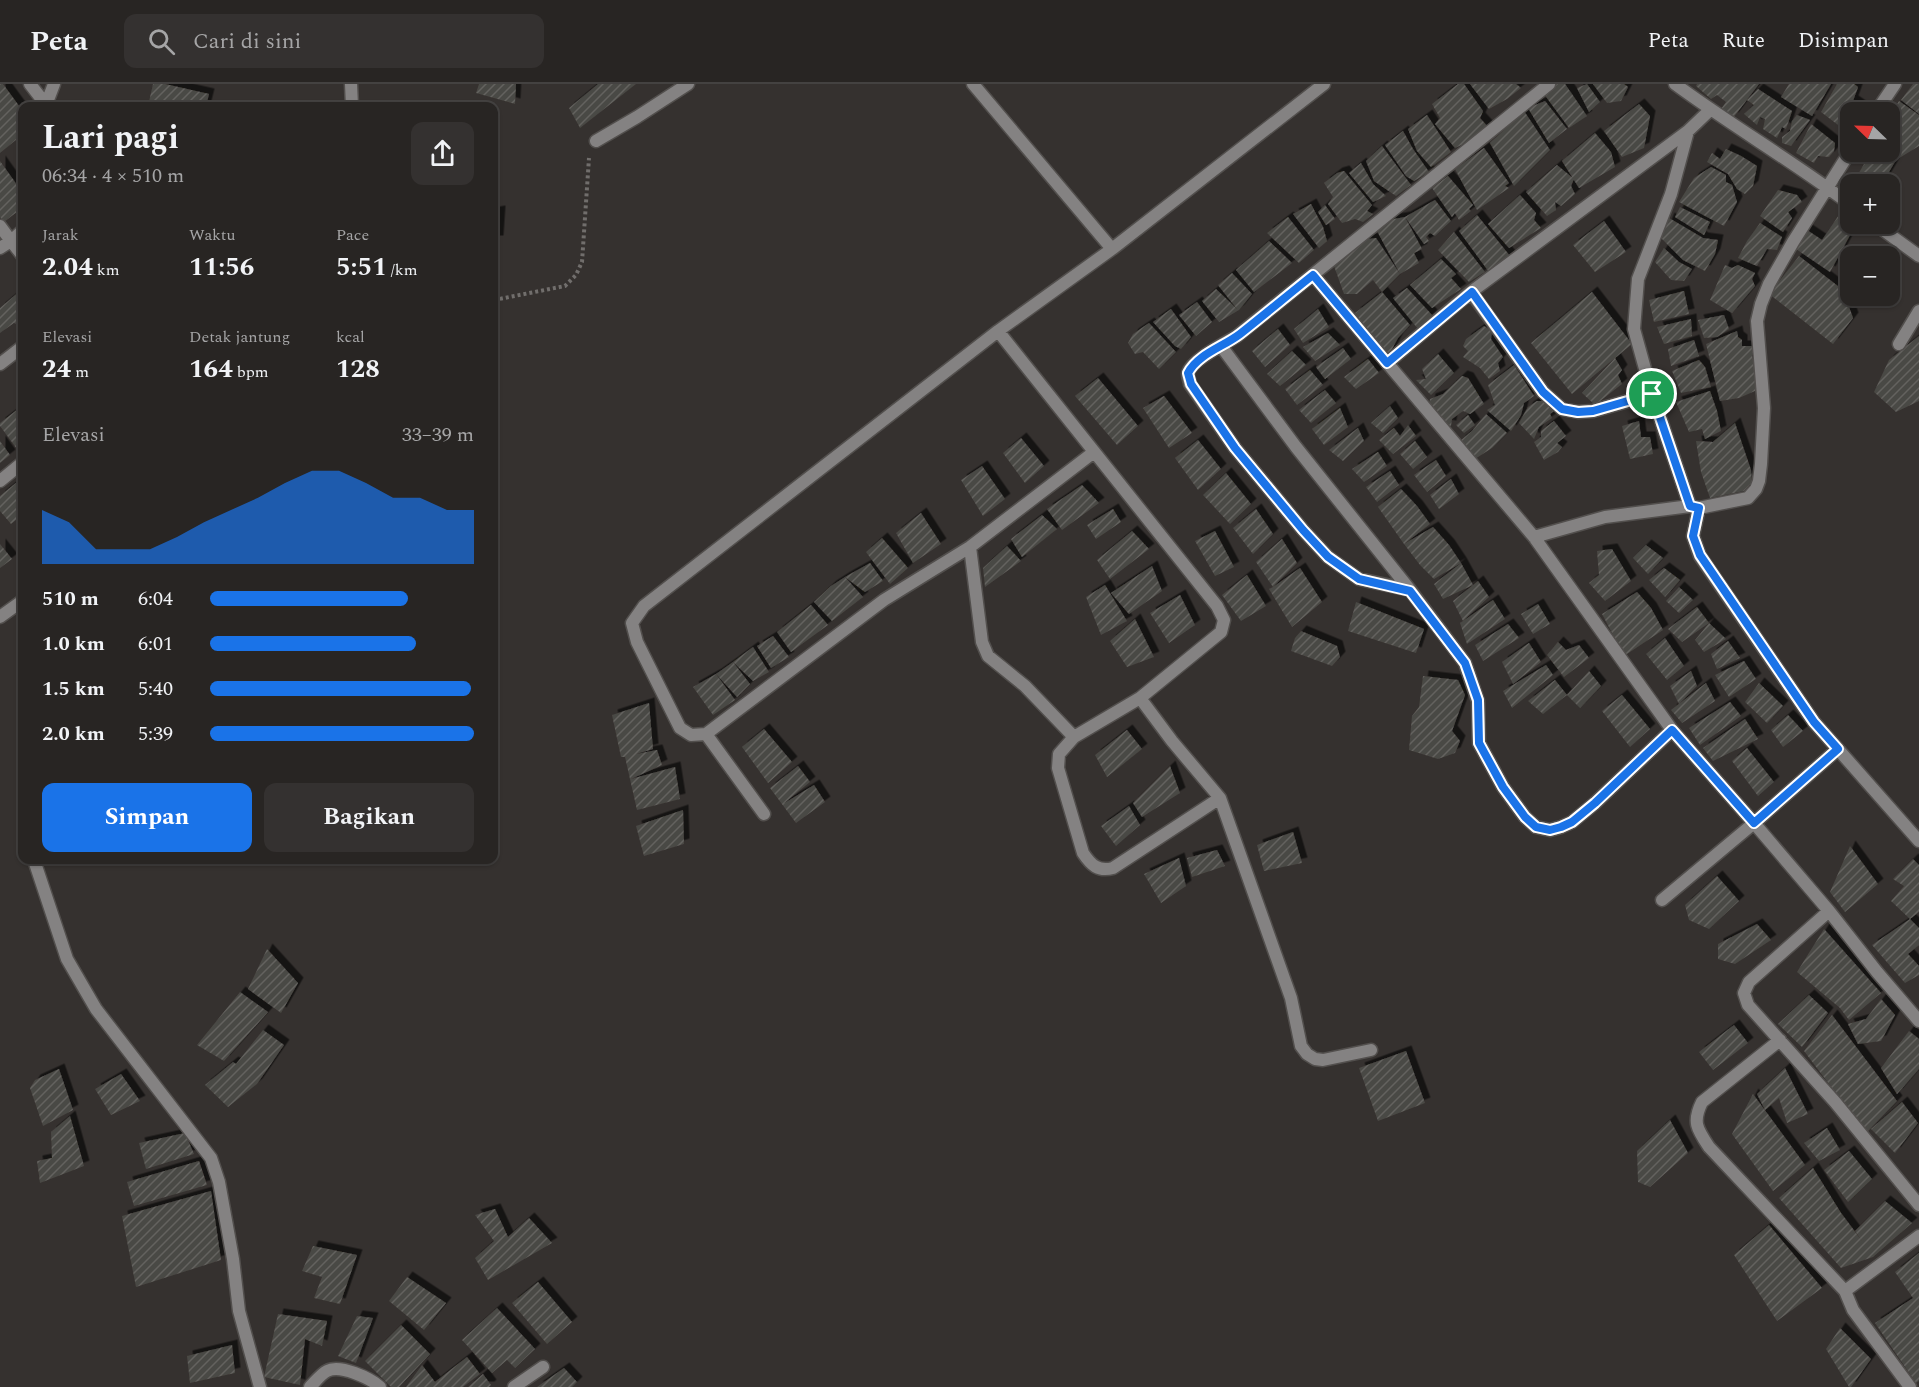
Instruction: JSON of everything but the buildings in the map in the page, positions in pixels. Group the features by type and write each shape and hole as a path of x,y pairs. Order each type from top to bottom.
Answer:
{"street":[{"path":"30,84 44,102"},
{"path":"48,102 54,84"},
{"path":"351,84 352,102"},
{"path":"596,141 688,84"},
{"path":"973,84 1112,249"},
{"path":"1094,452 970,547 884,600 706,734 692,735 680,728 637,642 632,623 644,606 998,331 1112,249 1324,84"},
{"path":"1410,591 1359,579 1328,557 1235,448 1191,384 1188,373 1200,359 1237,336 1549,84"},
{"path":"1675,84 1710,110 1840,196"},
{"path":"1883,102 1895,84"},
{"path":"1387,363 1472,292 1688,131 1710,110"},
{"path":"1688,131 1671,194 1638,279 1634,329 1652,394 1695,507 1693,536 1700,555 1814,722 1919,841"},
{"path":"1534,537 1605,517 1695,507 1748,498 1756,489 1759,481 1764,408 1757,321 1769,284 1843,162"},
{"path":"0,226 18,250"},
{"path":"1889,234 1919,255"},
{"path":"0,248 18,235"},
{"path":"1313,275 1534,537 1672,730 1829,911 1919,1021"},
{"path":"1472,292 1543,392 1562,409 1578,412 1593,411 1652,394"},
{"path":"1899,344 1919,310"},
{"path":"998,331 1217,606 1224,620 1221,632 1140,698 1074,737 1059,754 1058,768 1083,853 1094,867 1101,870 1113,868 1220,798"},
{"path":"1221,346 1296,447 1465,663 1478,700 1479,743 1503,787 1525,817 1536,827 1550,830 1572,822 1672,730"},
{"path":"0,364 18,350"},
{"path":"0,481 18,466"},
{"path":"970,547 982,642 988,656 1025,686 1074,737"},
{"path":"0,617 18,604"},
{"path":"1140,698 1172,741 1220,798 1291,998 1301,1046 1314,1059 1323,1060 1371,1050"},
{"path":"706,734 764,814"},
{"path":"1662,900 1838,749"},
{"path":"35,864 67,959 96,1009 211,1158 219,1182 233,1259 239,1311 260,1387"},
{"path":"1829,911 1749,982 1744,993 1748,1005 1834,1102 1919,1205"},
{"path":"1780,1040 1702,1102 1696,1114 1697,1129 1709,1147 1845,1291 1853,1310 1910,1387"},
{"path":"1845,1291 1919,1236"},
{"path":"514,1387 543,1366"},
{"path":"310,1387 327,1371 338,1369 363,1376 380,1387"}],"path":[{"path":"498,299 565,286 576,275 582,262 589,154 596,141"}],"route":[{"path":"1313,275 1387,363 1472,292 1543,392 1562,409 1578,412 1593,411 1652,394 1690,506 1699,508 1693,536 1700,555 1814,722 1838,749 1754,823 1672,730 1572,822 1550,830 1536,827 1525,817 1503,787 1479,743 1478,700 1465,663 1410,591 1359,579 1328,557 1235,448 1191,384 1188,373 1200,359 1237,336 1313,275"}]}
